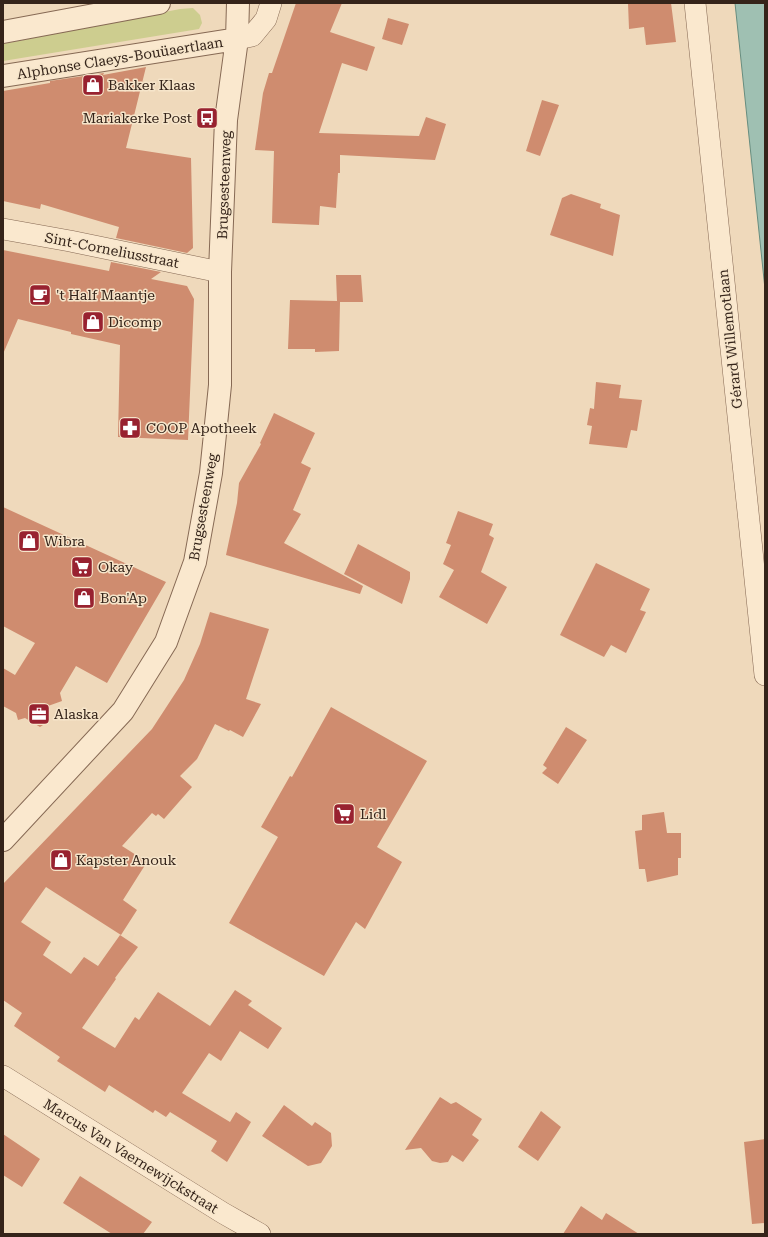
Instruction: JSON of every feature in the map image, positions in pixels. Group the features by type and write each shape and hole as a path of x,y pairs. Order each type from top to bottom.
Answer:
{"street":[{"path":"3,32 159,3"},
{"name":"Brugsesteenweg","path":"3,840 123,711 166,642 195,562 211,473 220,385 220,272 226,120 237,39 238,3"},
{"path":"237,39 252,36 266,19 271,3"},
{"name":"Gérard Willemotlaan","path":"695,3 765,675"},
{"name":"Alphonse Claeys-Bouüaertlaan","path":"3,76 237,39"},
{"name":"Sint-Corneliusstraat","path":"3,229 70,241 220,272"},
{"name":"Marcus Van Vaernewijckstraat","path":"3,1076 223,1213 260,1234"}],"green space":[{"path":"193,8 200,15 202,23 199,29 3,61 3,44 180,9"}],"shaded area":[{"path":"735,3 765,3 765,289"}],"building":[{"path":"296,3 342,3 330,32 375,47 367,71 342,63 319,133 419,136 426,117 446,124 435,160 340,155 340,173 338,173 336,208 320,206 319,225 272,223 274,151 255,150 263,93 269,73 272,73"},
{"path":"628,3 671,3 676,42 646,45 644,27 629,29"},
{"path":"388,18 409,24 402,45 382,39"},
{"path":"146,67 126,148 191,158 193,248 187,253 116,238 119,227 41,204 40,209 3,201 3,91 50,83 50,81 104,73 103,75"},
{"path":"542,100 559,105 540,156 526,151"},
{"path":"571,194 601,204 600,208 620,215 613,256 550,235 562,198"},
{"path":"3,250 109,271 111,262 161,272 151,279 187,286 194,299 188,440 118,437 120,345 71,334 71,332 18,319 3,354"},
{"path":"336,275 361,275 363,302 340,302 339,351 315,352 315,349 288,349 290,300 337,301"},
{"path":"596,382 621,385 619,398 642,400 637,431 631,430 627,448 589,444 592,426 587,425 590,408 594,409"},
{"path":"274,413 315,433 301,463 311,468 293,510 301,514 284,543 363,586 360,594 226,555 237,503 239,483 261,444 260,443"},
{"path":"3,507 166,582 107,683 76,666 60,693 62,701 48,706 50,718 40,727 25,718 18,720 16,713 3,706 3,668 15,675 35,643 3,626"},
{"path":"458,511 493,524 489,535 494,538 481,572 507,587 487,624 439,597 454,570 443,564 451,545 446,543"},
{"path":"358,544 410,572 410,579 402,604 344,574"},
{"path":"596,563 650,589 640,610 646,612 626,653 611,645 604,657 560,635"},
{"path":"210,612 269,629 246,699 261,704 243,737 215,724 197,759 180,776 192,787 164,819 158,814 156,816 152,813 122,846 147,862 123,900 137,910 121,935 46,887 21,922 51,942 43,955 71,974 84,957 98,966 120,935 138,947 115,978 116,979 82,1028 115,1048 135,1017 139,1020 158,992 210,1026 235,990 252,1001 248,1005 282,1028 268,1049 240,1031 221,1061 209,1053 182,1093 230,1122 236,1112 251,1122 227,1162 211,1151 217,1141 170,1112 166,1117 155,1110 153,1113 109,1085 105,1092 57,1061 60,1057 14,1026 22,1013 3,1000 3,884 152,729 184,680 200,644"},
{"path":"331,707 427,761 377,847 402,862 365,929 356,922 324,976 229,923 278,837 261,827 290,776 292,777"},
{"path":"566,727 587,740 558,784 542,773 547,768 543,765"},
{"path":"664,812 667,833 681,833 681,858 678,858 678,875 647,882 645,869 639,869 635,831 642,830 642,815"},
{"path":"440,1097 451,1104 456,1102 482,1119 472,1135 479,1140 463,1162 452,1155 448,1162 440,1163 432,1161 421,1148 405,1150"},
{"path":"284,1105 312,1126 315,1122 331,1133 332,1146 321,1163 308,1166 262,1136"},
{"path":"541,1111 561,1127 538,1161 518,1147"},
{"path":"3,1134 40,1159 22,1187 3,1175"},
{"path":"765,1139 765,1223 752,1224 744,1142"},
{"path":"80,1176 152,1222 143,1234 112,1234 63,1203"},
{"path":"581,1206 602,1220 606,1213 639,1234 563,1234"}],"place":[{"name":"Bakker Klaas","path":"93,85"},
{"name":"Mariakerke Post","path":"207,118"},
{"name":"'t Half Maantje","path":"40,295"},
{"name":"Dicomp","path":"93,322"},
{"name":"COOP Apotheek","path":"130,428"},
{"name":"Wibra","path":"29,541"},
{"name":"Okay","path":"82,567"},
{"name":"Bon'Ap","path":"84,598"},
{"name":"Alaska","path":"39,714"},
{"name":"Lidl","path":"344,814"},
{"name":"Kapster Anouk","path":"61,860"}]}
